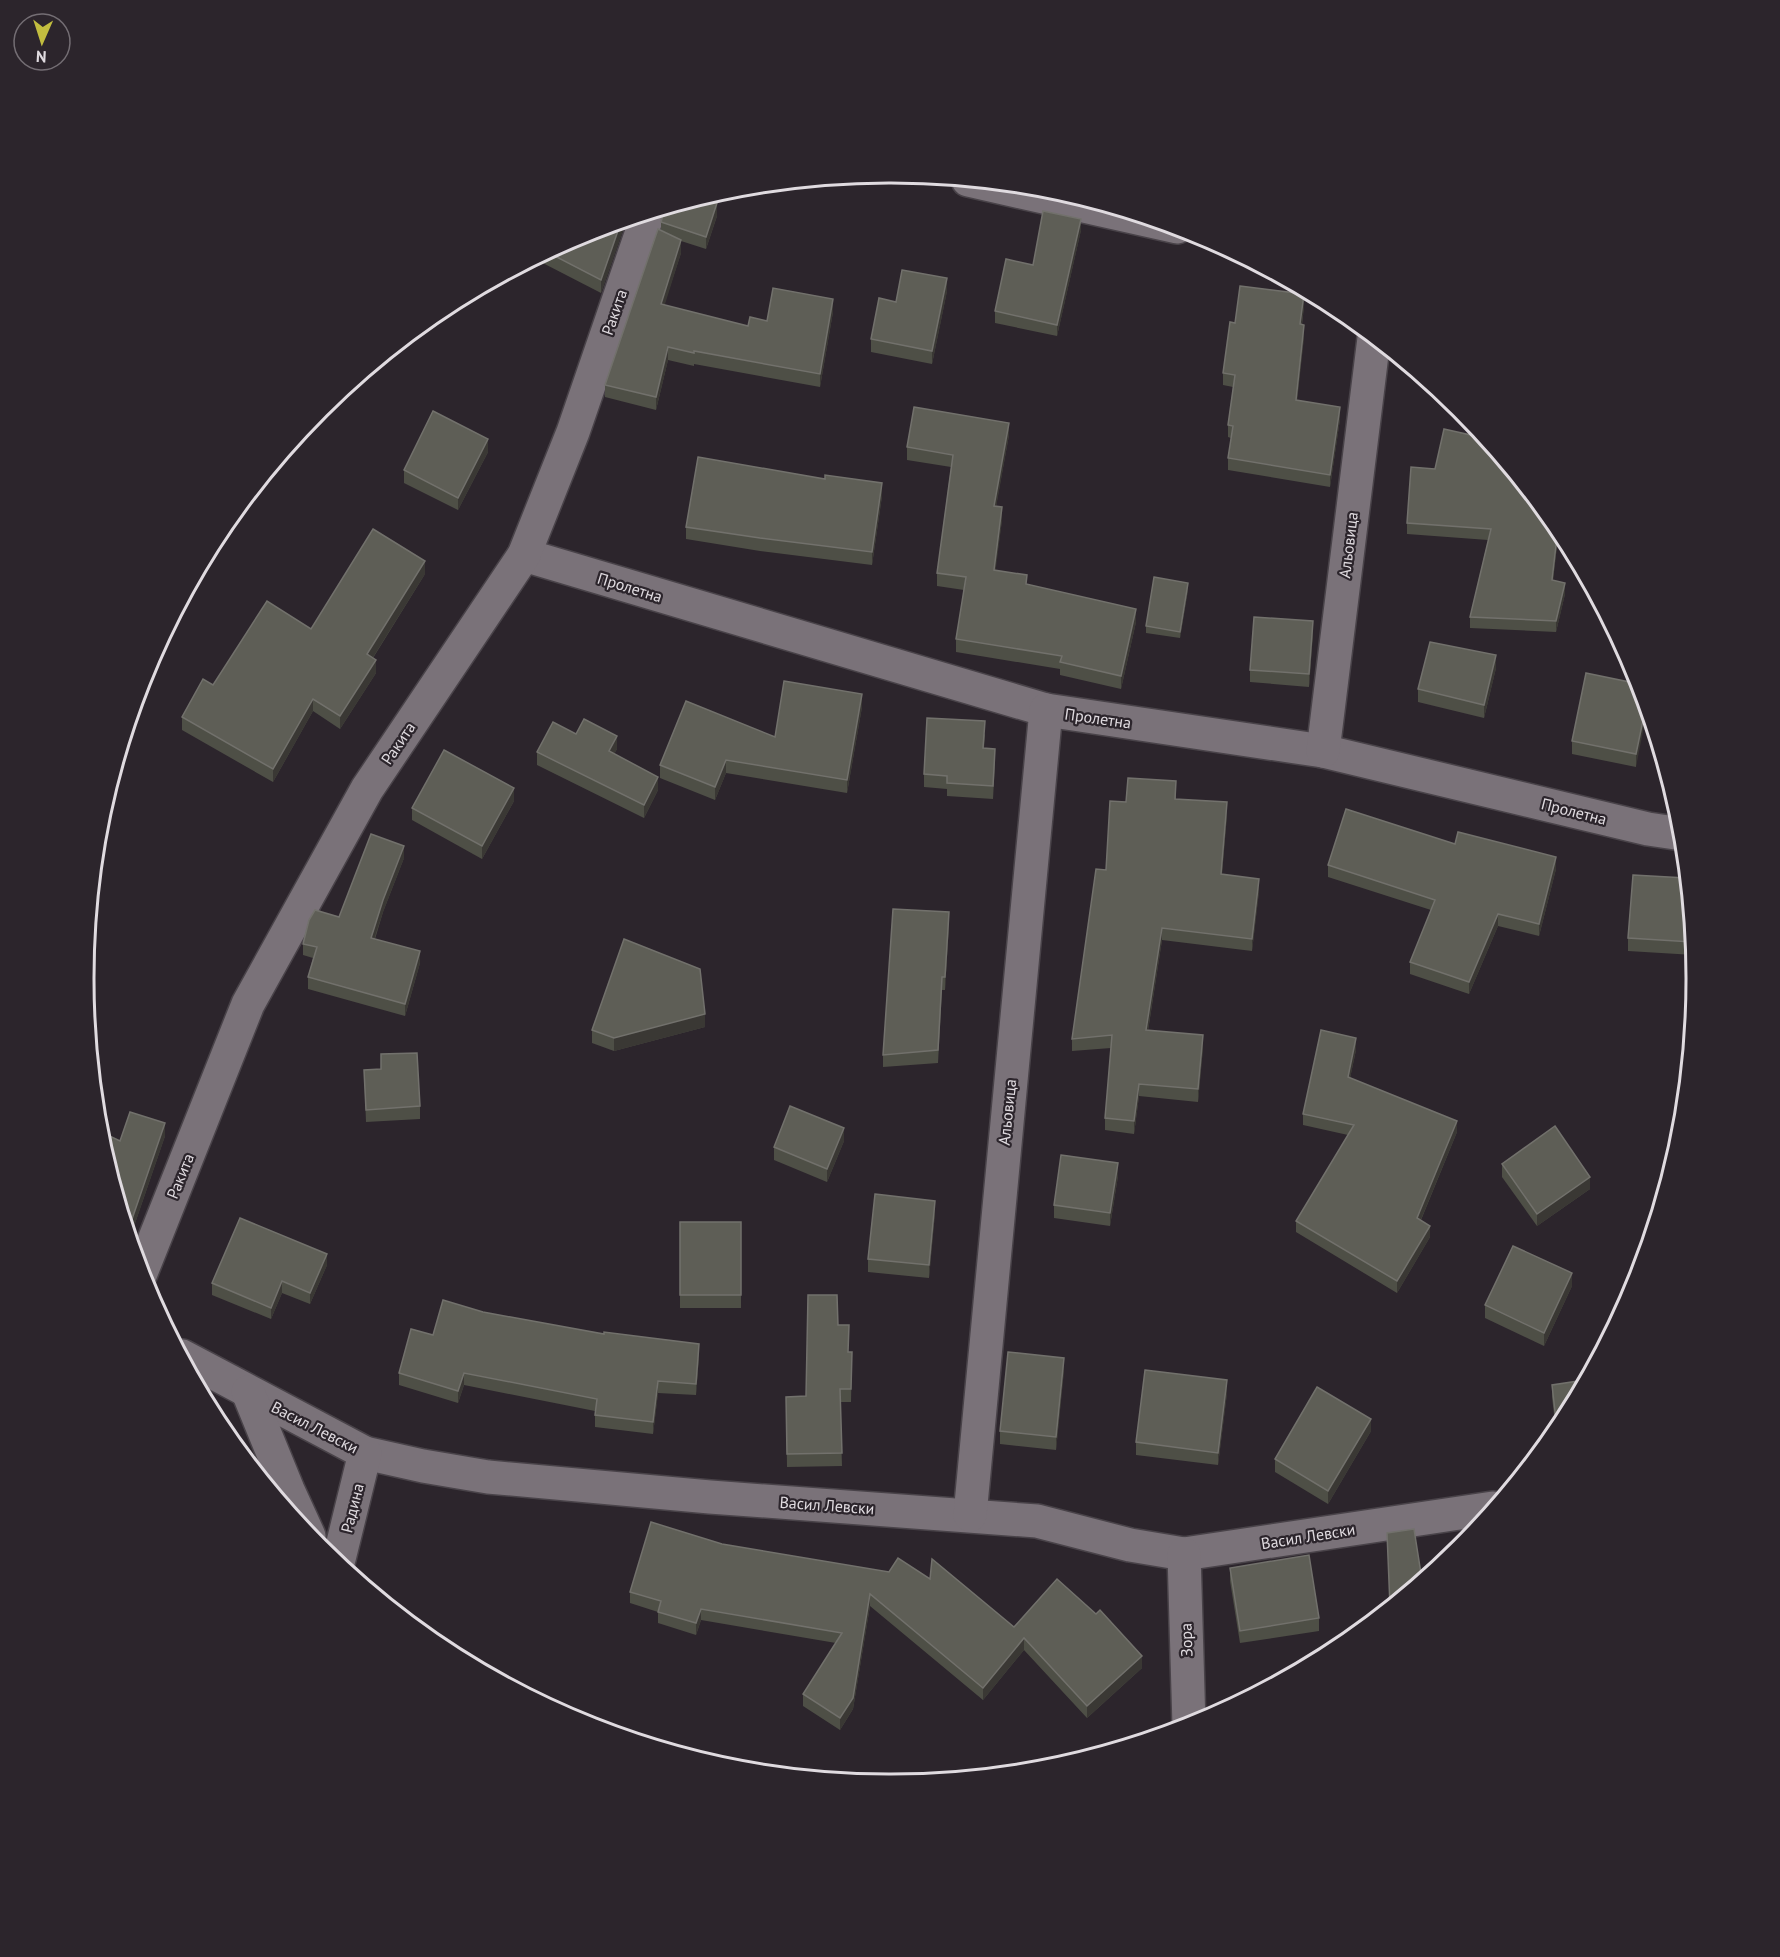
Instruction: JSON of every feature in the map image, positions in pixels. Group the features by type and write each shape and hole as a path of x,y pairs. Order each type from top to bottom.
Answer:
{"street":[{"name":"Ракита","path":"146,1260 248,1004 367,789 524,555 573,432 645,222"},
{"name":"Альовица","path":"1323,751 1373,346"},
{"name":"Пролетна","path":"524,555 1047,710 1323,751 1648,829 1672,832"},
{"name":"Альовица","path":"970,1515 1047,710"},
{"name":"Васил Левски","path":"194,1363 365,1453 423,1466 499,1478 710,1497 1037,1521 1130,1545 1184,1554 1481,1511"},
{"path":"248,1392 296,1507"},
{"name":"Радина","path":"340,1554 365,1453"},
{"name":"Зора","path":"1184,1554 1189,1715"}],"building":[{"path":"717,203 706,237 661,222 663,216"},
{"path":"1043,211 1081,219 1057,325 995,311 1006,259 1033,265"},
{"path":"658,229 681,240 661,304 748,326 750,317 767,321 773,288 833,299 820,374 668,347 656,397 605,385"},
{"path":"618,231 601,280 556,257"},
{"path":"902,270 947,278 932,351 871,339 879,298 896,302"},
{"path":"1240,286 1292,293 1303,299 1300,324 1304,325 1296,400 1340,407 1330,475 1228,458 1233,426 1228,425 1235,375 1223,373 1230,322 1235,323"},
{"path":"914,407 1009,423 994,506 1002,507 994,570 1027,575 1026,584 1136,609 1121,676 1060,662 1062,656 956,639 966,577 937,573 953,455 907,447"},
{"path":"433,411 488,439 458,498 404,470"},
{"path":"1444,429 1470,435 1521,494 1556,545 1552,580 1565,583 1556,621 1470,617 1491,529 1407,523 1411,467 1435,469"},
{"path":"698,457 825,479 825,475 882,483 872,552 686,527"},
{"path":"373,529 425,561 367,654 376,660 340,716 313,699 273,769 182,717 203,679 213,685 267,601 311,629"},
{"path":"1154,577 1188,583 1180,632 1146,626"},
{"path":"1254,617 1313,621 1309,674 1250,670"},
{"path":"1430,642 1496,655 1484,705 1418,689"},
{"path":"1586,673 1628,682 1643,722 1636,754 1572,741"},
{"path":"784,681 862,694 847,780 726,760 715,787 660,765 686,701 775,737"},
{"path":"927,718 985,721 983,748 995,749 993,786 947,783 947,776 924,774"},
{"path":"584,719 617,736 609,751 658,777 644,805 537,752 553,722 576,734"},
{"path":"444,750 514,788 482,846 412,808"},
{"path":"1128,778 1176,781 1175,799 1227,802 1221,874 1259,879 1252,939 1162,928 1146,1030 1203,1035 1198,1089 1139,1084 1134,1121 1105,1118 1112,1035 1072,1039 1096,869 1106,870 1110,801 1126,802"},
{"path":"1346,809 1455,844 1458,832 1556,857 1539,924 1498,914 1469,982 1410,962 1435,900 1328,865"},
{"path":"371,834 404,846 371,938 420,951 405,1004 308,977 317,947 303,944 309,920 315,910 339,917"},
{"path":"1633,875 1679,878 1685,942 1628,938"},
{"path":"893,909 949,912 945,977 942,977 938,1050 883,1055"},
{"path":"624,939 700,969 705,1014 614,1038 592,1030"},
{"path":"1321,1030 1356,1038 1348,1077 1457,1121 1417,1218 1430,1226 1397,1281 1296,1221 1354,1125 1303,1114"},
{"path":"417,1053 420,1106 366,1110 364,1070 381,1069 381,1054"},
{"path":"790,1106 844,1128 827,1169 774,1147"},
{"path":"130,1112 165,1123 132,1218 111,1137 120,1141"},
{"path":"1555,1126 1590,1177 1537,1214 1502,1164"},
{"path":"1061,1155 1118,1163 1110,1213 1054,1205"},
{"path":"875,1194 935,1201 929,1265 868,1259"},
{"path":"240,1218 327,1254 310,1293 282,1281 271,1308 212,1283"},
{"path":"680,1222 741,1222 741,1295 680,1295"},
{"path":"1513,1246 1572,1273 1544,1333 1485,1305"},
{"path":"808,1295 837,1295 838,1325 849,1325 848,1352 852,1352 851,1389 840,1389 842,1453 787,1454 786,1397 806,1396"},
{"path":"443,1300 483,1312 604,1334 604,1332 699,1344 696,1384 658,1381 653,1422 595,1415 597,1399 464,1373 458,1391 399,1373 411,1329 433,1335"},
{"path":"1008,1352 1064,1358 1056,1437 1000,1431"},
{"path":"1145,1370 1227,1380 1218,1453 1136,1442"},
{"path":"1576,1381 1555,1413 1552,1385"},
{"path":"1317,1387 1371,1419 1328,1491 1275,1459"},
{"path":"651,1522 722,1544 889,1572 898,1558 930,1579 932,1559 1014,1627 1057,1579 1096,1614 1100,1610 1142,1656 1087,1706 1024,1638 983,1688 870,1594 853,1698 840,1718 803,1694 842,1633 701,1609 696,1623 658,1612 661,1601 630,1592"},
{"path":"1414,1529 1421,1572 1390,1597 1387,1533"},
{"path":"1309,1555 1319,1618 1240,1631 1230,1568"}]}
